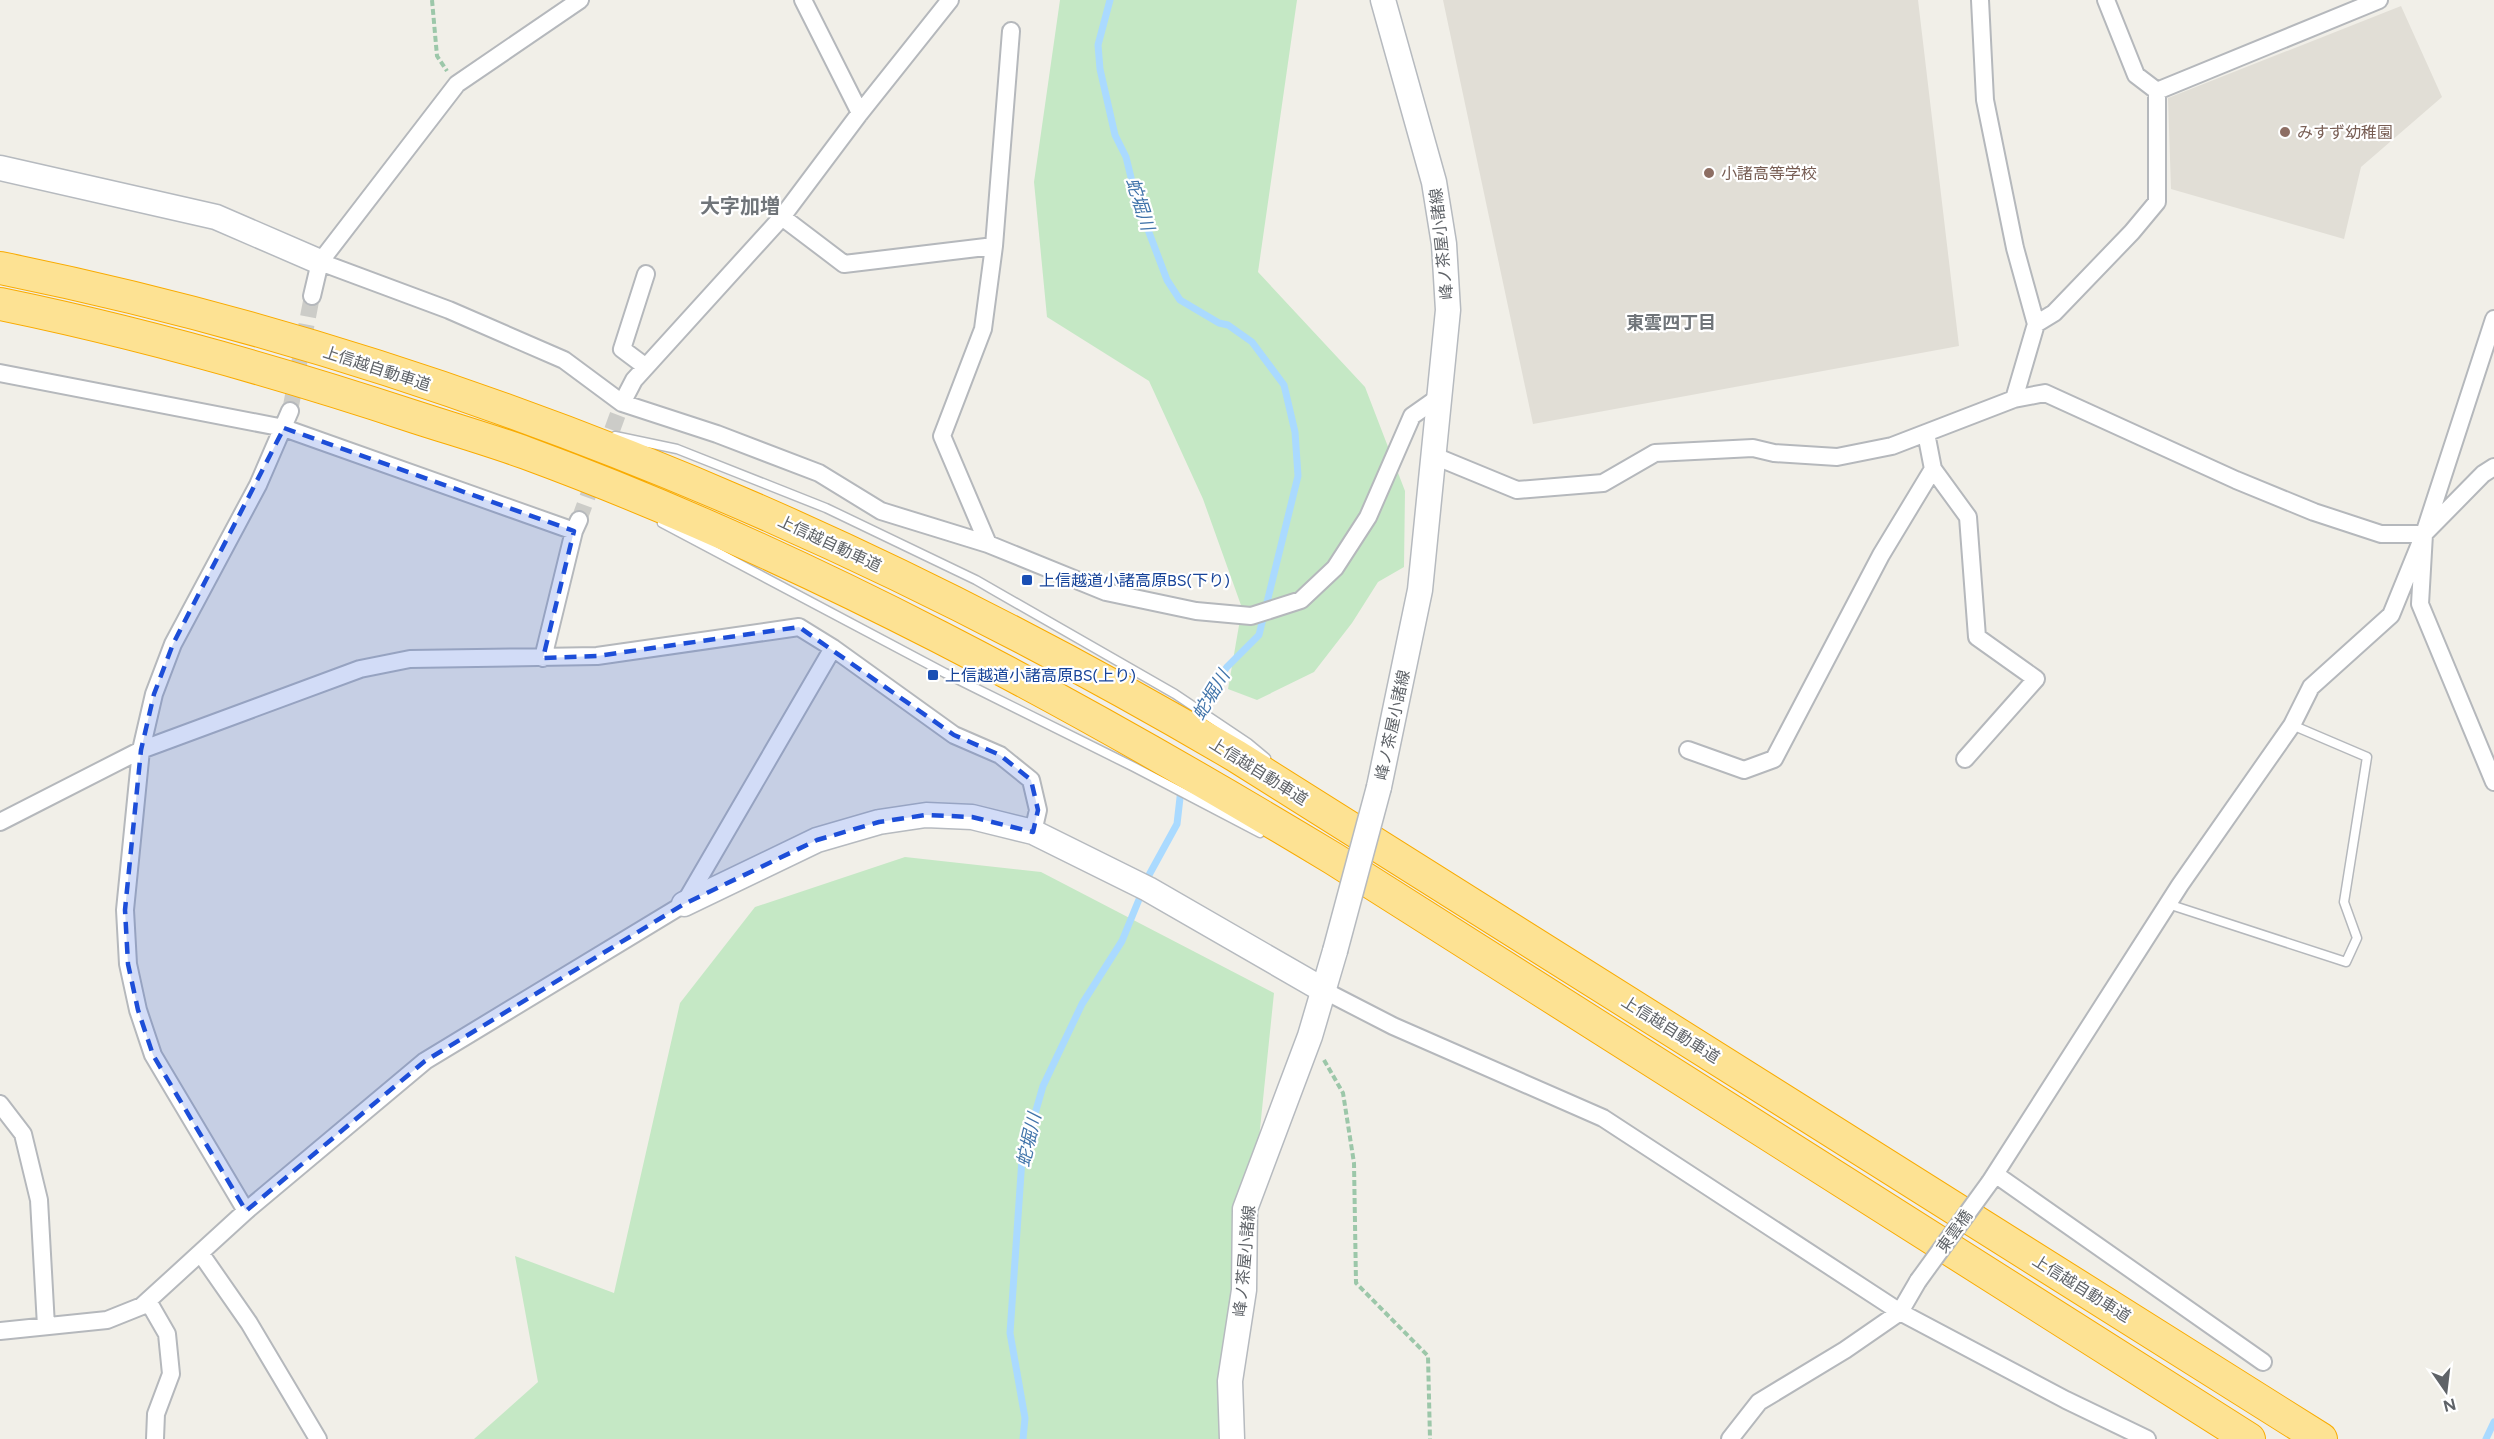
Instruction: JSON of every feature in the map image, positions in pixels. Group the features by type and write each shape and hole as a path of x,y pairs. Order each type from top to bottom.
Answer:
{"highway":[{"name":"上信越自動車道","path":"0,268 204,314 530,418 692,481 844,548 1166,702 1242,749 1342,823 2321,1439"},
{"name":"上信越自動車道","path":"0,304 195,349 362,399 526,453 690,519 830,584 990,664 1137,756 1334,859 2249,1439"}],"main road":[{"name":"峰ノ茶屋小諸線","path":"1232,1439 1230,1381 1244,1290 1245,1209 1325,991 1379,787 1420,590 1448,310 1444,244 1434,182 1383,0"},
{"path":"0,168 216,216 320,262"},
{"path":"684,904 818,840 879,822 926,815 972,817 1033,832 1148,889 1325,991"}],"street":[{"path":"312,296 320,262 457,84 580,0"},
{"path":"803,0 860,113"},
{"path":"622,403 634,380 782,217 860,113 950,0"},
{"path":"1980,0 1985,100 2015,248 2036,324 2014,399"},
{"path":"2106,0 2136,75 2157,92"},
{"path":"2157,92 2379,0"},
{"path":"988,544 942,436 984,329 994,246 1011,31"},
{"path":"2036,324 2054,313 2132,232 2157,202 2157,92"},
{"path":"782,217 844,264 994,246"},
{"path":"320,262 449,310 564,360 622,403 717,434 819,473 881,511 988,544 1106,592 1196,611 1251,616 1301,600 1335,567 1368,517 1412,416 1439,398"},
{"path":"646,274 622,349 646,367"},
{"path":"2494,319 2424,534 2420,604 2494,782"},
{"path":"0,373 284,428 577,526 543,658"},
{"path":"1432,455 1517,490 1603,483 1655,453 1753,448 1774,453 1837,458 1892,446 2014,399 2045,393 2236,480 2314,512 2381,534 2424,534 2483,474 2494,467"},
{"path":"246,1210 153,1055 138,1010 128,964 125,910 141,750 154,694 173,644 258,485 291,411"},
{"path":"1926,433 1933,469 1968,517 1977,637 2036,678 1965,759"},
{"path":"1688,750 1743,770 1774,759 1881,555 1933,469"},
{"name":"東雲橋","path":"1900,1312 1918,1281 1993,1178 2167,904 2292,725 2311,687 2391,615 2424,534"},
{"path":"0,822 141,750 360,669 410,659 597,656 799,627 833,648 954,735 1000,755 1031,780 1038,810 1033,832"},
{"path":"0,1331 107,1320 142,1306 201,1254 246,1210 425,1061 684,904 833,648"},
{"path":"1325,991 1393,1026 1602,1118 1900,1312 2066,1400 2147,1439"},
{"path":"0,1104 23,1134 39,1200 46,1326"},
{"path":"1993,1178 2264,1362"},
{"path":"201,1254 249,1323 318,1439"},
{"path":"148,1301 167,1334 171,1374 156,1414 155,1439"},
{"path":"1730,1439 1759,1402 1845,1350 1900,1312"}],"lane":[{"path":"530,418 587,430"},
{"path":"609,435 677,449 826,508 976,580 1166,702"},
{"path":"526,453 607,495"},
{"path":"657,521 945,673 1137,756"},
{"path":"2167,904 2346,962 2357,938 2344,902 2367,757 2292,725"},
{"path":"1242,749 1274,764"},
{"path":"1291,779 1342,823"},
{"path":"1214,797 1270,838"},
{"path":"1342,877 1474,949"}],"path":[{"path":"432,0 437,56 457,84"},
{"path":"1310,1036 1343,1093 1354,1163 1356,1283 1428,1356 1430,1439"}],"highlighted area":[{"path":"284,428 574,531 543,658 597,656 799,627 954,735 1000,755 1031,780 1038,810 1033,832 972,817 926,815 879,822 817,840 684,904 425,1061 246,1211 153,1055 138,1010 128,964 125,910 141,750 154,694 173,644"}],"shaded area":[{"name":"小諸高等学校","path":"1443,0 1918,0 1959,346 1533,424"},
{"name":"みすず幼稚園","path":"2401,6 2442,97 2361,167 2344,239 2171,189 2168,98"}],"green space":[{"path":"1060,0 1297,0 1258,272 1365,387 1405,491 1404,567 1378,582 1352,623 1314,672 1257,700 1228,689 1242,608 1203,499 1149,381 1047,317 1034,182"},
{"path":"905,857 1041,872 1274,993 1228,1439 474,1439 538,1382 515,1256 614,1293 680,1003 755,907"}],"waterway":[{"name":"蛇堀川","path":"1110,0 1098,45 1100,69 1115,135 1126,157 1136,198 1167,280 1180,300 1219,323 1228,325 1252,342 1284,385 1295,432 1298,476 1259,635 1227,667 1209,693 1193,723"},
{"name":"蛇堀川","path":"1023,1439 1025,1418 1010,1333 1022,1159 1043,1086 1082,1004 1122,941 1149,875 1177,824 1181,789"},
{"path":"2486,1439 2494,1422"}],"tunnel":[{"path":"290,411 312,296"},
{"path":"579,520 622,403"}],"place":[{"name":"みすず幼稚園","path":"2285,132"},
{"name":"小諸高等学校","path":"1709,173"},
{"name":"上信越道小諸高原BS(下り)","path":"1027,580"},
{"name":"上信越道小諸高原BS(上り)","path":"933,675"}],"district":[{"name":"大字加増","path":"740,206"},
{"name":"東雲四丁目","path":"1671,323"}]}
